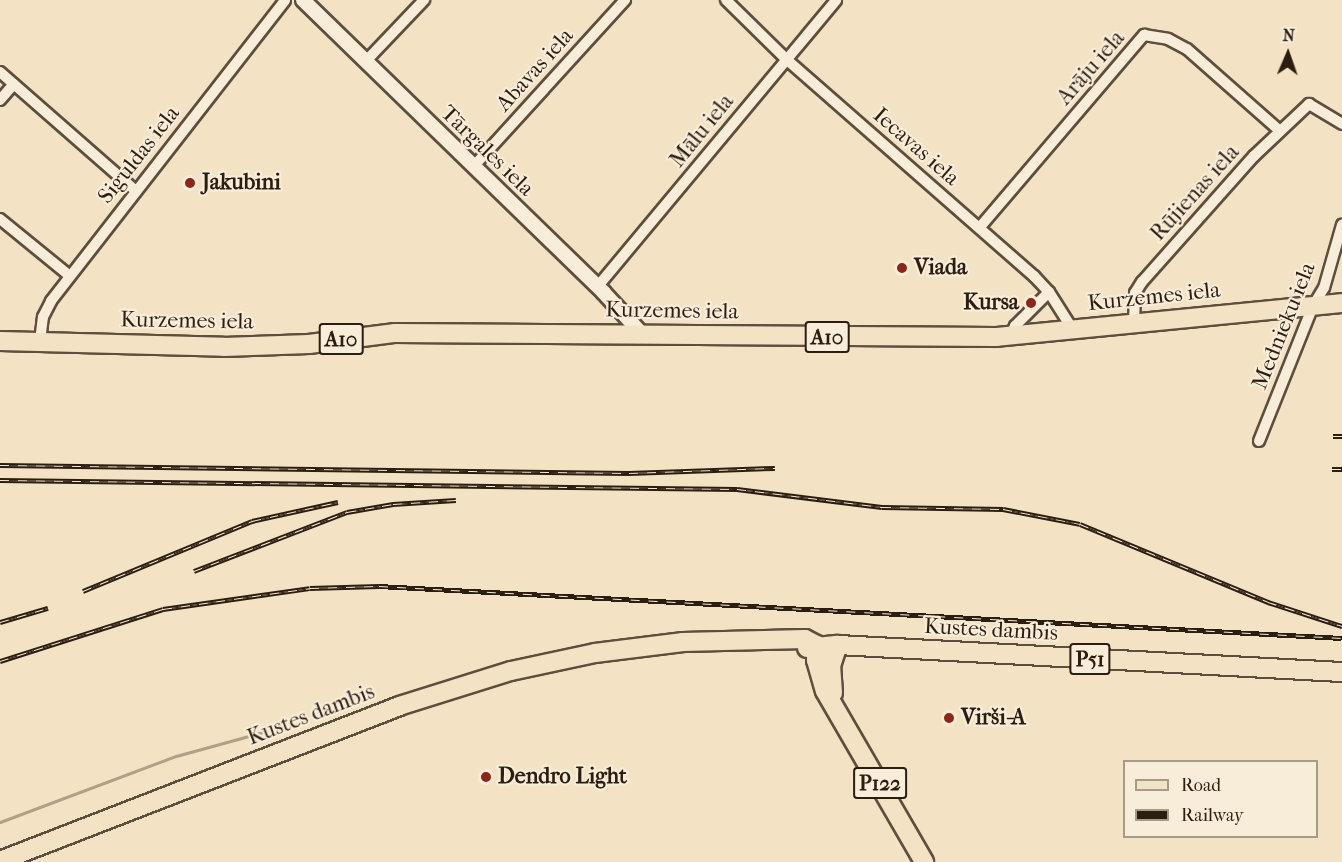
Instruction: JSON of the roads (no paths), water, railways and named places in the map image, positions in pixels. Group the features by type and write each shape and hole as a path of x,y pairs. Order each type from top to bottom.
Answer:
{"main road":[{"name":"Kurzemes iela","path":"0,341 224,348 309,344 395,333 1011,335 1342,303"},
{"name":"Kustes dambis","path":"0,861 437,693 539,664 650,646 805,649 817,645 838,645 1342,672"},
{"name":"P122","path":"817,645 820,679 924,862"},
{"name":"P122","path":"836,704 830,675 838,645"}],"street":[{"name":"Siguldas iela","path":"40,341 43,317 70,276 285,0"},
{"name":"Tārgales iela","path":"303,0 598,286 642,334"},
{"path":"365,62 424,0"},
{"name":"Abavas iela","path":"473,167 625,0"},
{"name":"Iecavas iela","path":"726,0 786,58 980,227 1049,292 1073,330"},
{"name":"Mālu iela","path":"598,286 836,0"},
{"name":"Arāju iela","path":"980,227 1144,35 1168,39 1186,49 1280,131"},
{"path":"0,72 136,190"},
{"path":"0,100 14,84"},
{"name":"Rūjienas iela","path":"1134,322 1136,293 1142,282 1280,131 1309,104 1340,119"},
{"path":"0,219 70,276"},
{"name":"Mednieku iela","path":"1259,441 1313,306 1324,288 1342,225"},
{"path":"1011,335 1015,326 1049,292"}],"waterway":[{"path":"0,822 176,756 267,731"}],"railway":[{"path":"1333,436 1342,436"},
{"path":"0,465 629,473 775,468"},
{"path":"1332,469 1342,469"},
{"path":"0,480 737,489 882,507 1003,509 1080,524 1268,602 1342,626"},
{"path":"194,571 347,512 393,504 456,500"},
{"path":"83,591 252,521 338,502"},
{"path":"0,661 163,609 310,588 379,586 1342,638"},
{"path":"0,622 48,608"}],"place":[{"name":"Jakubini","path":"190,183"},
{"name":"Viada","path":"902,268"},
{"name":"Kursa","path":"1031,303"},
{"name":"Virši-A","path":"949,718"},
{"name":"Dendro Light","path":"486,777"}]}
